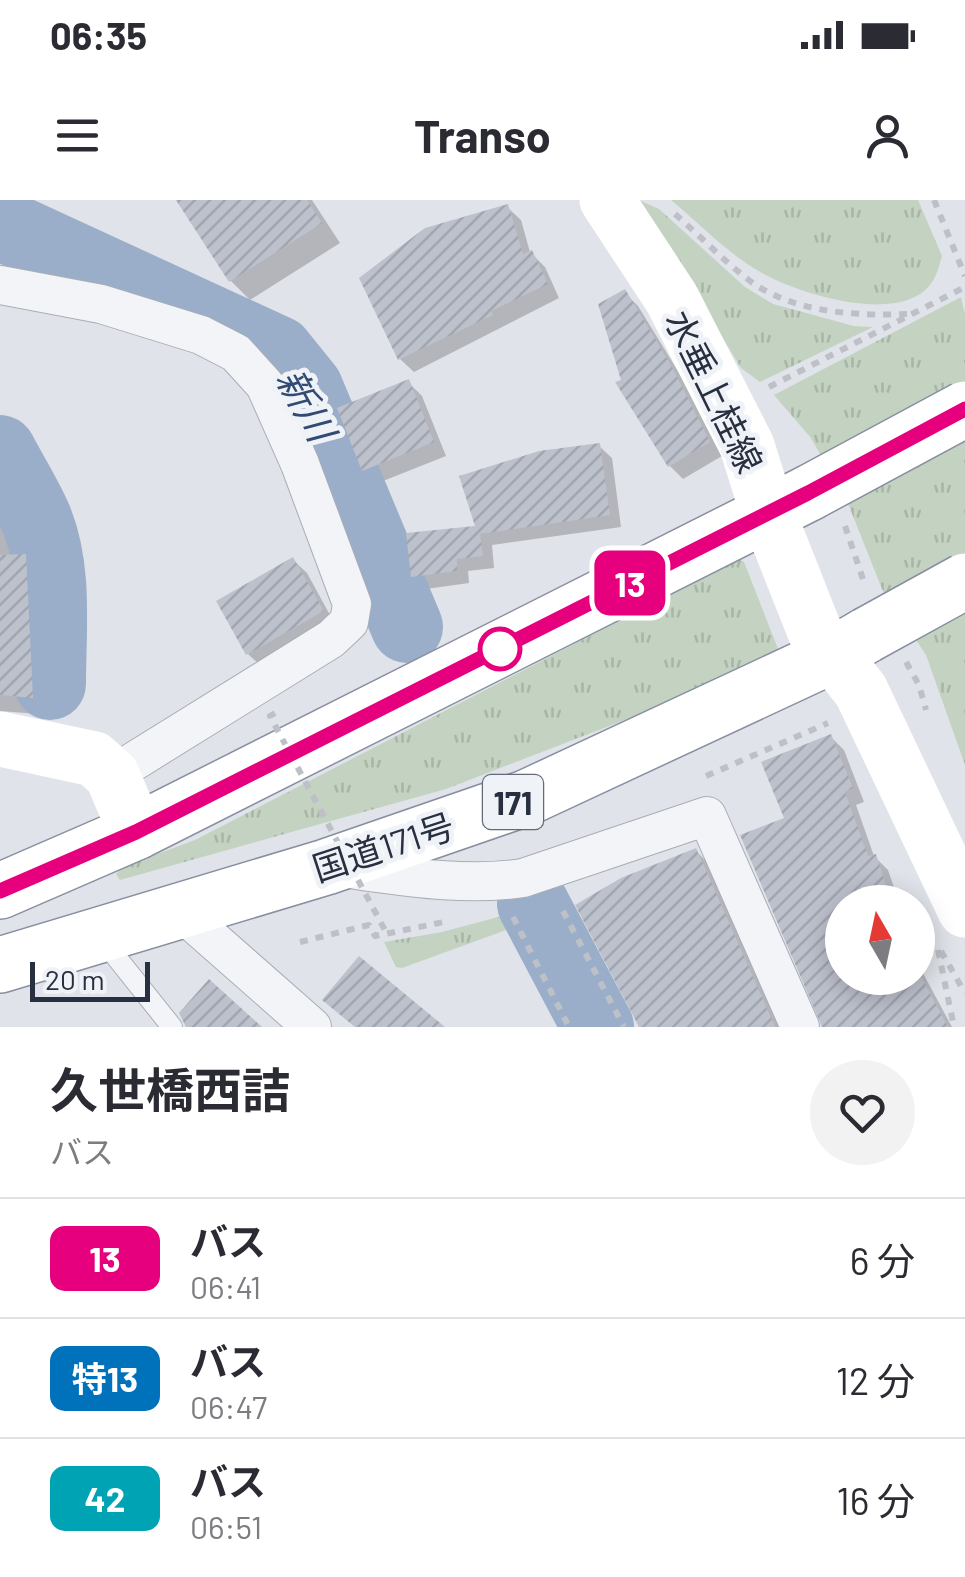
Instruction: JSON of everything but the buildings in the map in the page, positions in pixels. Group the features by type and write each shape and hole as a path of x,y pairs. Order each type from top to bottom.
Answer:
{"main road":[{"name":"水垂上桂線","path":"607,200 679,313 747,446 788,503 814,632 850,645 861,691 960,903 965,951"},
{"path":"0,891 136,832 788,503 965,409"},
{"name":"国道171号","path":"0,965 326,866 526,798 850,645 965,581"},
{"path":"0,739 94,759 112,775 136,832"}],"street":[{"path":"0,285 101,304 201,335 236,353 265,385 300,464 352,604 349,622 331,639 112,775"},
{"path":"326,866 443,881 523,878 707,816 800,1027"},
{"path":"179,910 312,1027"}],"lane":[{"path":"100,936 172,1027"}],"path":[{"path":"934,200 965,276"},
{"path":"664,204 752,282 778,295 855,316 908,314"},
{"path":"759,393 965,287"},
{"path":"275,713 270,716 387,934"},
{"path":"707,816 692,782 836,720"},
{"path":"562,911 624,1027"},
{"path":"510,912 569,1027"},
{"path":"300,942 369,924 376,936 456,920"},
{"path":"954,1027 937,944 965,993"}],"green space":[{"path":"639,200 659,209 745,287 773,304 854,326 873,327 760,382 741,368"},
{"path":"671,200 918,200 942,256 932,282 915,297 873,304 823,297 750,266"},
{"path":"961,297 965,315 965,765 926,655 882,589 849,506 811,438 774,395"},
{"path":"739,559 744,562 780,654 775,662 446,789 120,880 116,874 123,867 195,840"},
{"path":"502,916 509,929 402,968 396,967 384,942 442,932"}],"waterway":[{"name":"新川","path":"0,224 278,352 307,388 407,627"},
{"path":"0,451 33,512 43,540 51,601 50,684"},
{"name":"新川","path":"533,904 598,1027"}],"bus line":[{"name":"13","path":"0,891 136,832 808,493 965,409"}]}
